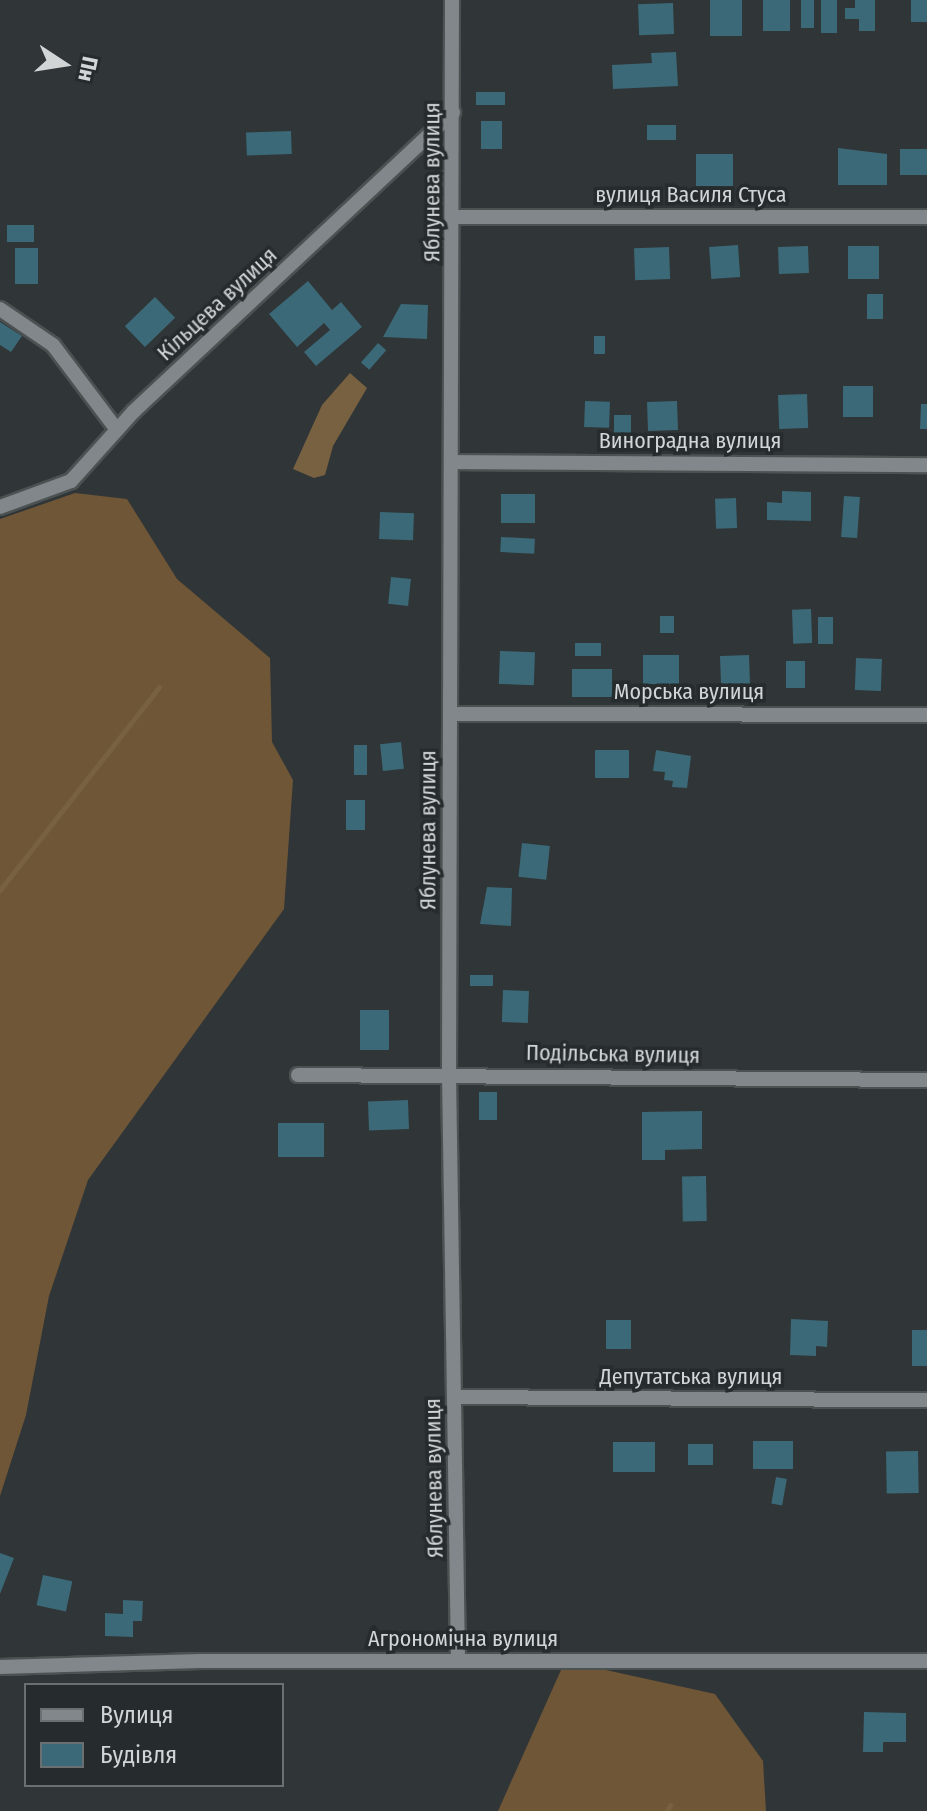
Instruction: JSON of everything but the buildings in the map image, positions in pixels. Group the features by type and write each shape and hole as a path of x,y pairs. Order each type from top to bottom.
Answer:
{"street":[{"name":"Яблунева вулиця","path":"452,0 455,217 449,1074 458,1661"},
{"name":"Кільцева вулиця","path":"0,507 71,481 117,430 453,113"},
{"name":"вулиця Василя Стуса","path":"455,217 927,217"},
{"path":"0,309 53,345 117,430"},
{"name":"Виноградна вулиця","path":"453,462 927,465"},
{"name":"Морська вулиця","path":"451,714 927,715"},
{"name":"Подільська вулиця","path":"298,1075 927,1080"},
{"name":"Депутатська вулиця","path":"455,1397 927,1400"},
{"name":"Агрономічна вулиця","path":"0,1667 458,1661 927,1661"}],"shaded area":[{"path":"350,373 367,388 333,446 325,475 314,478 293,469 322,405"},
{"path":"75,493 127,499 177,579 270,658 272,742 293,780 284,909 88,1180 49,1296 26,1415 0,1496 0,519"},
{"path":"565,1661 715,1694 763,1761 766,1811 498,1811"}],"waterway":[{"path":"0,890 159,687"},
{"path":"667,1811 670,1805"}]}
